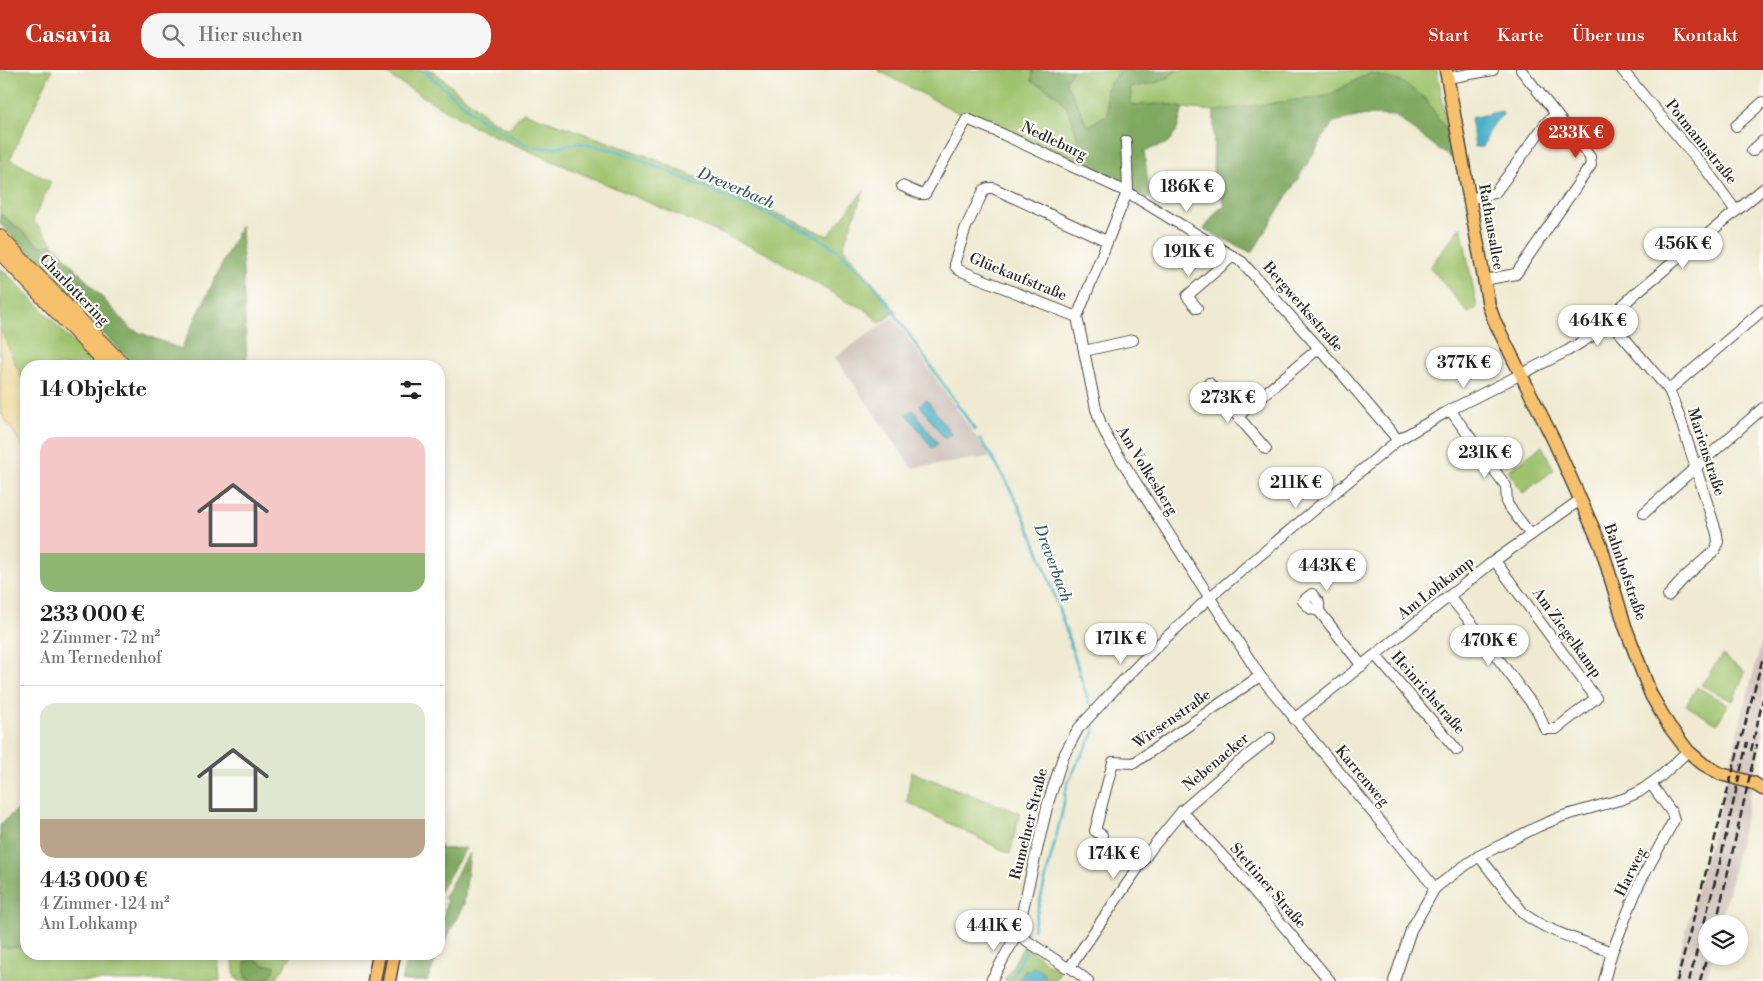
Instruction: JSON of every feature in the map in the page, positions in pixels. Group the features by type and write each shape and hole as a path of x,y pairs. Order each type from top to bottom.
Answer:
{"highway":[{"name":"Charlottering","path":"0,237 118,360"},
{"name":"Charlottering","path":"0,252 102,360"}],"main road":[{"name":"Rathausallee","path":"1447,74 1489,306 1494,320 1522,374"},
{"name":"Bahnhofstraße","path":"1522,374 1602,546 1626,626 1651,695 1669,726 1688,751 1703,764 1721,774 1753,783 1763,789"},
{"path":"374,981 378,960"},
{"path":"389,981 393,960"}],"street":[{"name":"Rathausallee","path":"1447,74 1493,70"},
{"path":"1484,280 1516,274 1591,165 1590,157 1521,70"},
{"name":"Potmannstraße","path":"1622,70 1707,171 1736,211"},
{"path":"1736,126 1763,102"},
{"path":"1469,199 1495,193 1546,123 1556,114"},
{"name":"Nedleburg","path":"902,186 920,194 925,194 967,119 1127,192 1233,256"},
{"path":"1077,317 1127,192 1126,140"},
{"path":"1752,151 1763,141"},
{"name":"Glückaufstraße","path":"1077,317 959,270 955,266 955,261 966,227 984,190 993,188 1107,241"},
{"name":"Rumelner Straße","path":"991,981 1017,934 1048,803 1062,757 1078,729 1098,706 1157,646 1210,597 1398,440 1450,410 1582,343 1595,334 1608,319 1642,288 1763,189"},
{"path":"1197,308 1187,296 1233,256"},
{"name":"Bergwerksstraße","path":"1233,256 1254,274 1398,440"},
{"path":"1669,390 1763,310"},
{"name":"Am Volkesberg","path":"1077,317 1096,409 1108,439 1210,597"},
{"name":"Marienstraße","path":"1608,319 1669,390 1717,534 1718,542 1715,550 1684,578 1668,596"},
{"path":"1084,351 1134,340"},
{"path":"1238,416 1319,348"},
{"path":"1209,383 1266,449"},
{"path":"1644,513 1763,408"},
{"path":"1450,410 1506,486 1508,504 1531,535"},
{"name":"Am Lohkamp","path":"1294,718 1376,656 1449,596 1580,500"},
{"name":"Am Ziegelkamp","path":"1449,596 1473,624 1538,712 1545,729 1556,729 1596,698 1495,561"},
{"name":"Karrenweg","path":"1210,597 1260,676 1436,888"},
{"path":"1319,611 1362,666"},
{"name":"Heinrichstraße","path":"1376,656 1457,750"},
{"name":"Wiesenstraße","path":"1102,835 1095,831 1113,762 1134,763 1260,676"},
{"name":"Nebenacker","path":"1070,967 1151,849 1182,811 1228,770 1270,738"},
{"path":"1394,981 1411,930 1436,888 1460,869 1479,856 1537,827 1563,816 1623,799 1651,784 1688,751"},
{"name":"Harweg","path":"1604,981 1612,952 1639,884 1674,820 1672,813 1651,784"},
{"name":"Stettiner Straße","path":"1182,811 1330,981"},
{"path":"1479,856 1524,914 1547,928 1612,952"},
{"path":"1017,934 1070,967 1088,981"}],"shaded area":[{"path":"893,317 990,457 912,468 835,357"},
{"path":"1763,637 1763,734 1731,882 1722,915 1698,915 1698,965 1710,965 1705,981 1672,981 1724,791"}],"green space":[{"path":"0,70 52,70 10,159 51,182 33,220 54,245 40,246 0,213"},
{"path":"384,70 432,70 489,118 508,129 523,112 645,155 828,236 864,190 843,247 896,311 880,323 864,308 847,302 768,254 474,127 394,79"},
{"path":"877,70 1033,70 1032,81 1056,95 1070,113 1078,140 1082,167 1009,131 957,112"},
{"path":"1033,70 1073,70 1065,81 1088,126 1108,114 1106,89 1118,73 1118,70 1177,70 1161,81 1130,87 1132,105 1165,104 1183,108 1177,130 1168,143 1144,151 1150,199 1082,167 1076,131 1070,113 1056,95 1032,81"},
{"path":"1073,70 1118,70 1118,73 1106,89 1108,114 1088,126 1065,80"},
{"path":"1177,70 1437,70 1448,133 1425,98 1369,73 1327,96 1214,111 1165,104 1132,105 1130,87 1161,81"},
{"path":"1369,73 1402,82 1425,98 1448,133 1451,158 1395,116 1366,115 1333,122 1252,253 1204,229 1217,211 1225,206 1213,179 1214,111 1327,96"},
{"path":"0,214 40,246 54,245 131,329 181,349 241,225 247,360 128,360 0,224"},
{"path":"1461,226 1477,308 1468,313 1430,267"},
{"path":"0,267 89,360 20,360 20,375 0,328"},
{"path":"1542,446 1554,470 1523,493 1508,471"},
{"path":"1722,655 1745,672 1733,701 1701,685"},
{"path":"1697,687 1728,705 1717,724 1686,705"},
{"path":"911,772 1020,813 1010,854 907,802"},
{"path":"20,807 20,947 0,947 0,825"},
{"path":"466,848 445,883 445,849"},
{"path":"470,853 464,904 445,941 445,910 447,900 445,896 463,862"},
{"path":"1024,946 1060,972 1055,981 1047,981 1024,972 1019,981 1004,981"},
{"path":"0,948 20,948 20,960 218,960 220,981 0,981"},
{"path":"233,960 289,960 274,981 256,981 269,978 275,966 264,965 245,977 253,981 239,981 238,978 235,978"},
{"path":"256,960 264,965 275,965 271,976 253,981 245,977 245,962"},
{"path":"406,960 436,960 427,981 401,981"}],"sand":[{"path":"0,328 20,375 20,442 0,411"}],"water":[{"path":"1502,111 1503,115 1493,125 1483,147 1475,147 1471,118"},
{"path":"927,400 951,434 945,439 920,405"},
{"path":"913,410 938,444 932,448 907,414"},
{"path":"1034,967 1042,971 1047,981 1019,981 1024,972"}],"waterway":[{"name":"Dreverbach","path":"423,70 480,119 531,147 553,148 579,143 619,151 810,232 839,251 876,287 975,430"},
{"name":"Dreverbach","path":"980,439 1016,500 1031,533 1056,600 1089,703"},
{"name":"Dreverbach","path":"1033,929 1062,813 1067,785 1094,733 1094,723"},
{"name":"Dreverbach","path":"1010,981 1026,949"}],"railway":[{"path":"1677,981 1763,657"},
{"path":"1751,751 1763,699"},
{"path":"1689,981 1719,866 1747,742"},
{"path":"1718,915 1757,744"},
{"path":"1700,981 1704,965"}]}
